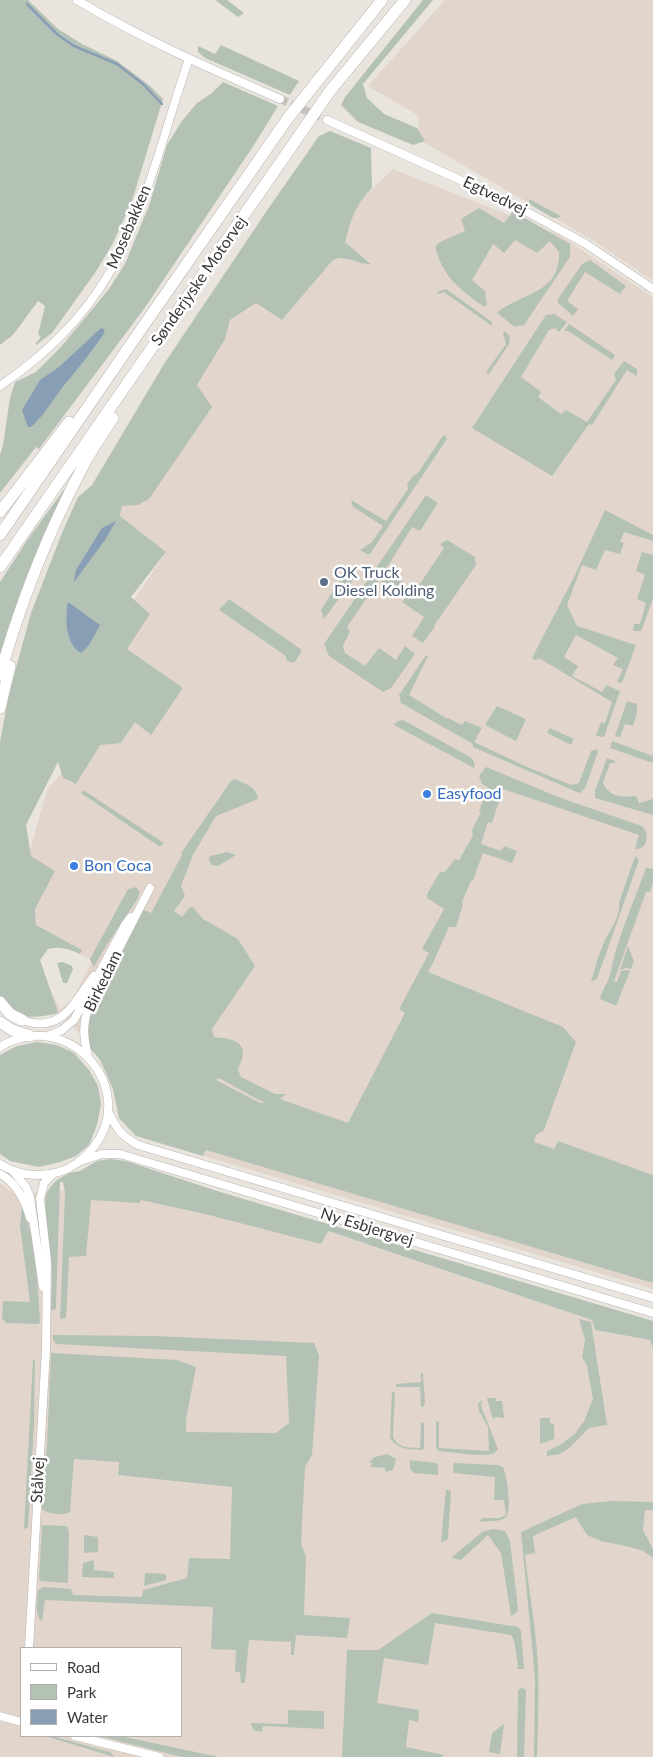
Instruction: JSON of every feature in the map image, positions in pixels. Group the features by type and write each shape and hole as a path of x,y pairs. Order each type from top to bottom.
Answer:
{"highway":[{"name":"Sønderjyske Motorvej","path":"0,535 288,118 382,0"},
{"name":"Sønderjyske Motorvej","path":"0,567 330,91 405,0"},
{"path":"0,675 30,582 52,530 82,469 169,325"},
{"path":"0,512 142,328"},
{"path":"0,708 30,582"},
{"path":"0,1002 10,1014 22,1020"},
{"path":"0,1022 12,1030 30,1036"}],"street":[{"path":"77,0 143,37 280,99"},
{"name":"Mosebakken","path":"0,386 39,358 68,329 110,273 126,243 139,212 189,59"},
{"name":"Egtvedvej","path":"327,120 507,201 586,244 653,289"},
{"name":"Birkedam","path":"88,1057 83,1037 83,1027 88,1009 138,908 150,888"},
{"name":"Birkedam","path":"48,1037 62,1030 74,1020 125,925 138,908"},
{"name":"Birkedam","path":"22,1020 40,1023 58,1020 76,1004 105,963"},
{"path":"0,1047 30,1036 48,1037 70,1044 88,1057 97,1069 104,1082 107,1096 108,1111 106,1123 99,1139 81,1161"},
{"name":"Ny Esbjergvej","path":"108,1111 118,1131 138,1145 653,1298"},
{"name":"Ny Esbjergvej","path":"53,1174 102,1154 120,1154 653,1313"},
{"path":"0,1164 13,1170 33,1175 53,1174"},
{"name":"Stålvej","path":"13,1170 26,1187 30,1197 46,1311"},
{"name":"Stålvej","path":"0,1174 7,1177 21,1194 27,1207 38,1246"},
{"name":"Stålvej","path":"29,1647 46,1349 47,1261 40,1199 44,1183 53,1174"},
{"path":"0,1716 20,1722"},
{"path":"79,1737 159,1757"}],"shaded area":[{"path":"445,0 653,0 653,281 594,241 418,139 419,116 368,86"},
{"path":"393,169 559,235 653,297 653,1289 136,1136 119,1118 113,1089 92,1045 58,1012 35,956 28,858 47,789 149,680 109,637 166,552 120,516 122,506 138,505 197,385 224,339 230,320 256,303 282,320 333,260 345,258 366,264 371,263 345,242 353,212 363,198","holes":["57,947 69,949 90,959 91,964 74,996 60,1009 48,985 40,960 48,949"]},
{"path":"88,1176 327,1231 592,1320 595,1330 650,1340 653,1349 653,1757 0,1757 0,1183 15,1194 70,1190"}],"green space":[{"path":"0,0 28,0 58,29 82,44 117,61 149,85 163,99 132,201 112,245 95,273 52,333 36,345 41,337 38,334 45,306 38,301 13,335 0,345"},
{"path":"215,0 227,0 244,13 238,17"},
{"path":"423,0 433,0 363,84 367,98 384,114 417,128 425,141 413,145 358,122 341,105 345,97"},
{"path":"221,45 299,81 290,95 205,58 198,52 198,46 215,54"},
{"path":"223,82 278,106 144,309 39,449 36,447 0,493 0,455 10,398 15,382 36,372 60,348 109,289 125,264 149,206 167,145 182,121 196,104 212,93"},
{"path":"330,131 371,148 372,188 354,213 345,242 371,264 343,258 333,260 282,320 256,303 230,320 225,339 197,385 212,407 149,499 138,505 122,506 120,516 166,552 131,597 150,614 127,649 183,688 151,735 135,722 121,743 100,745 76,784 63,778 58,762 26,825 31,856 55,871 35,909 36,925 82,950 80,954 64,948 48,949 40,960 58,1012 38,1017 25,1016 13,1010 0,997 0,742 9,694 31,613 78,497 92,485 164,364 270,206 319,136"},
{"path":"529,199 561,216 553,218 529,204"},
{"path":"479,208 504,223 513,211 570,244 570,257 524,325 515,327 497,313 546,285 553,277 558,266 559,252 550,241 537,253 515,240 504,253 493,244 472,280 485,291 487,306 483,306 459,288 448,275 435,247 440,242 465,231 461,219"},
{"path":"590,260 626,286 620,294 585,272 567,301 578,309 573,316 558,303 558,299 582,264"},
{"path":"446,289 492,322 492,326 444,292 438,294 437,292"},
{"path":"554,314 567,322 559,332 555,328 549,330 521,377 541,392 538,397 561,414 566,410 587,422 616,380 614,374 624,361 637,369 637,376 627,370 592,425 589,424 552,476 472,428 546,315"},
{"path":"569,324 615,355 612,360 568,331 564,331"},
{"path":"504,331 510,337 509,344 489,374 486,372 506,344"},
{"path":"445,435 447,439 370,554 360,550 372,542 383,526 353,507 351,500 386,521 408,489 407,484 418,473"},
{"path":"66,487 28,573 0,654 0,582 28,539"},
{"path":"426,495 438,503 420,531 412,527 386,569 406,585 399,594 379,580 347,627 350,631 343,646 345,653 365,666 379,648 396,660 405,646 415,654 391,688 383,692 329,656 324,644"},
{"path":"605,510 653,535 653,541 624,532 620,542 624,543 620,554 605,550 596,570 582,565 567,605 577,626 636,645 622,683 617,682 623,669 613,665 618,658 576,635 564,657 578,666 572,676 602,692 606,685 620,691 604,737 596,736 601,722 605,723 612,702 539,658 535,660 532,658 575,575"},
{"path":"447,540 475,557 476,565 423,643 412,636 424,617 402,602 412,589 415,591 444,548 440,544"},
{"path":"642,552 653,555 653,599 641,631 633,631 634,624 640,624 646,603 637,599 645,575 636,571"},
{"path":"355,571 357,574 324,619 321,610 344,574"},
{"path":"229,599 302,650 295,662 292,663 286,660 286,656 219,610"},
{"path":"426,655 428,656 409,695 446,718 462,725 465,721 482,728 474,742 571,785 579,783 591,751 597,749 598,752 585,788 580,793 577,792 473,747 473,744 401,703 399,695"},
{"path":"627,701 637,704 633,726 625,724 620,737 615,736"},
{"path":"497,706 526,719 516,741 485,725"},
{"path":"403,720 472,758 475,765 474,768 394,725 398,721"},
{"path":"550,728 574,739 571,745 547,733"},
{"path":"612,741 653,756 653,763 610,748"},
{"path":"607,758 615,761 615,763 610,763 603,783 609,792 617,796 636,796 639,803 653,799 653,815 595,798 595,791"},
{"path":"486,767 558,797 642,826 645,829 647,837 645,844 639,849 635,849 639,835 503,789 492,823 488,822 481,844 501,851 504,846 517,851 512,863 483,853 462,902 456,927 449,927 428,972 563,1027 576,1042 544,1130 536,1135 534,1142 554,1149 558,1141 653,1175 653,1283 206,1150 203,1156 136,1136 119,1118 113,1089 101,1061 90,1048 86,1034 90,1017 143,910 151,913 182,855 181,853 231,781 235,779 253,789 258,799 216,816 193,855 181,886 185,896 174,911 182,917 189,908 193,907 203,919 238,939 255,966 212,1029 214,1037 233,1040 240,1045 243,1056 238,1070 241,1077 275,1094 286,1094 280,1099 348,1123 405,1013 399,1009 429,953 422,949 444,909 427,898 427,894 440,872 445,872 455,859 459,860 473,836 472,830 481,812 479,811 488,787 482,784 479,776","holes":["219,1078 265,1102 260,1103 216,1080"]},
{"path":"83,790 164,843 160,847 81,793"},
{"path":"227,852 236,855 218,866 211,865 210,856"},
{"path":"635,856 639,860 597,979 591,982 603,945 617,917 619,903"},
{"path":"646,868 653,869 653,883 650,892 646,892 614,981 617,982 621,971 630,971 616,1006 600,999"},
{"path":"136,887 140,892 138,898 94,967 90,959 128,889"},
{"path":"628,946 634,961 631,969 625,968 620,970"},
{"path":"63,962 72,966 73,969 67,983 63,983 57,963"},
{"path":"37,1042 57,1045 74,1053 89,1070 98,1086 101,1104 97,1125 89,1145 76,1156 39,1167 10,1161 0,1154 0,1055 17,1046"},
{"path":"110,1159 126,1161 217,1191 653,1321 653,1349 650,1340 595,1330 592,1320 328,1231 321,1244 209,1215 141,1200 140,1203 91,1200 86,1256 69,1257 66,1318 60,1319 65,1193 63,1182 60,1182 56,1309 51,1310 52,1271 45,1208 46,1195 50,1187 57,1180 69,1173 80,1171 97,1161"},
{"path":"20,1199 29,1228 35,1259 40,1322 38,1324 6,1323 2,1318 3,1301 30,1302 20,1226 22,1206"},
{"path":"579,1319 591,1322 607,1425 589,1428 568,1449 560,1454 547,1456 547,1451 574,1435 584,1421 593,1399 587,1366 582,1357 585,1340"},
{"path":"53,1335 155,1336 314,1343 319,1356 312,1455 305,1467 301,1544 306,1557 304,1615 350,1618 347,1638 296,1635 294,1655 291,1655 291,1642 249,1640 245,1683 241,1683 240,1672 235,1672 236,1650 211,1649 213,1607 45,1600 42,1622 38,1615 37,1603 38,1590 43,1587 71,1589 73,1595 142,1597 143,1590 187,1578 189,1558 230,1559 232,1487 118,1475 119,1462 74,1459 70,1512 56,1514 42,1509 51,1353 177,1360 196,1367 186,1420 186,1432 276,1433 289,1423 286,1356 56,1344"},
{"path":"33,1359 35,1360 34,1425 28,1528 24,1529"},
{"path":"421,1372 423,1374 425,1403 423,1407 421,1407 420,1387 396,1387 396,1384 421,1382"},
{"path":"392,1392 395,1392 393,1436 395,1440 400,1445 420,1448 421,1422 424,1423 424,1448 422,1450 400,1447 390,1438"},
{"path":"487,1398 496,1398 496,1401 502,1401 504,1418 496,1417 493,1419"},
{"path":"482,1400 481,1406 498,1449 493,1454 487,1455 439,1451 436,1448 436,1422 439,1421 439,1448 489,1451 488,1427 479,1411 478,1404"},
{"path":"540,1418 550,1418 550,1423 554,1424 554,1439 540,1444"},
{"path":"387,1454 396,1459 393,1470 386,1472 385,1468 371,1467 372,1463 369,1462 375,1457"},
{"path":"410,1460 436,1463 438,1475 414,1473 410,1469"},
{"path":"454,1463 498,1465 503,1467 509,1500 506,1517 500,1520 479,1522 482,1518 499,1518 506,1515 504,1500 494,1500 495,1477 453,1473"},
{"path":"446,1489 451,1491 448,1539 441,1543"},
{"path":"612,1501 653,1502 653,1510 645,1510 643,1530 653,1549 653,1558 643,1551 601,1541 587,1535 576,1517 533,1536 535,1553 525,1555 538,1665 537,1757 534,1757 535,1678 521,1532 582,1504"},
{"path":"42,1525 67,1526 69,1532 68,1583 41,1581 39,1579"},
{"path":"493,1529 505,1531 510,1541 518,1608 517,1612 511,1616 501,1553 488,1535 461,1560 451,1558 482,1532"},
{"path":"84,1535 98,1537 98,1552 84,1553"},
{"path":"94,1560 94,1570 114,1572 114,1578 82,1577 83,1563"},
{"path":"145,1573 166,1574 166,1580 144,1586"},
{"path":"432,1613 518,1627 521,1631 524,1669 517,1669 514,1640 511,1635 435,1623 428,1665 384,1658 377,1703 419,1710 418,1722 409,1720 406,1747 444,1755 442,1757 342,1757 347,1650 378,1650"},
{"path":"521,1688 526,1690 524,1757 517,1757 518,1690"},
{"path":"288,1710 324,1711 324,1729 263,1726 262,1732 253,1730 251,1723 288,1724"},
{"path":"504,1724 500,1754 489,1752 492,1733"},
{"path":"48,1737 56,1737 110,1752 114,1757"},
{"path":"103,1737 125,1737 219,1757 182,1757"}],"water":[{"path":"101,328 105,330 94,348 41,417 31,427 28,427 22,410 40,380 59,367"},
{"path":"116,521 105,540 74,582 76,570 102,528"},
{"path":"68,602 100,625 89,645 81,653 72,643 67,630"}],"waterway":[{"path":"27,4 58,35 74,46 117,64 143,84 162,104"}],"tunnel":[{"path":"280,99 327,120"}],"place":[{"name":"OK Truck Diesel Kolding","path":"324,582"},
{"name":"Easyfood","path":"427,794"},
{"name":"Bon Coca","path":"74,866"}]}
